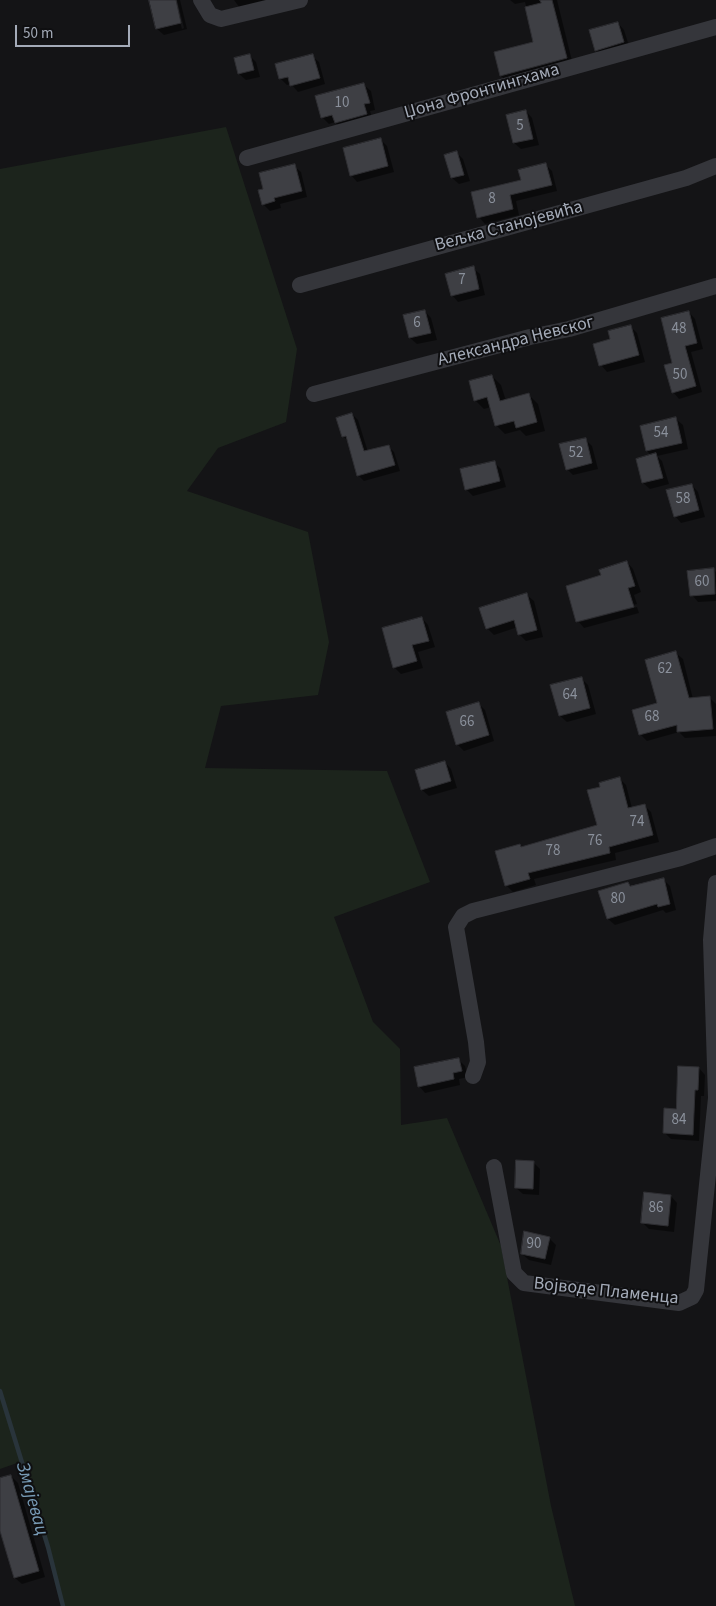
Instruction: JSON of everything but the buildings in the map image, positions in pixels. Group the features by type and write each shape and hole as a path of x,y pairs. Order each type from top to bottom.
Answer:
{"street":[{"path":"201,0 210,15 221,19 300,0"},
{"name":"Џона Фронтингхама","path":"247,158 716,27"},
{"name":"Вељка Станојевића","path":"300,284 686,178 716,166"},
{"name":"Александра Невског","path":"314,394 530,337 569,330 716,286"},
{"path":"473,1076 478,1062 457,939 456,927 458,922 473,911 584,884 681,858 716,846"},
{"name":"Војводе Пламенца","path":"494,1167 514,1273 524,1283 678,1303 692,1298 696,1290 716,1098 711,940 716,883"}],"shaded area":[{"path":"226,127 297,349 286,422 218,448 187,491 308,532 329,642 318,695 221,706 205,768 387,771 430,882 334,917 373,1022 400,1049 401,1125 447,1118 501,1246 551,1506 575,1606 61,1606 54,1565 20,1462 0,1469 0,169"}],"waterway":[{"name":"Змајевац","path":"0,1391 48,1547 63,1606"}]}
